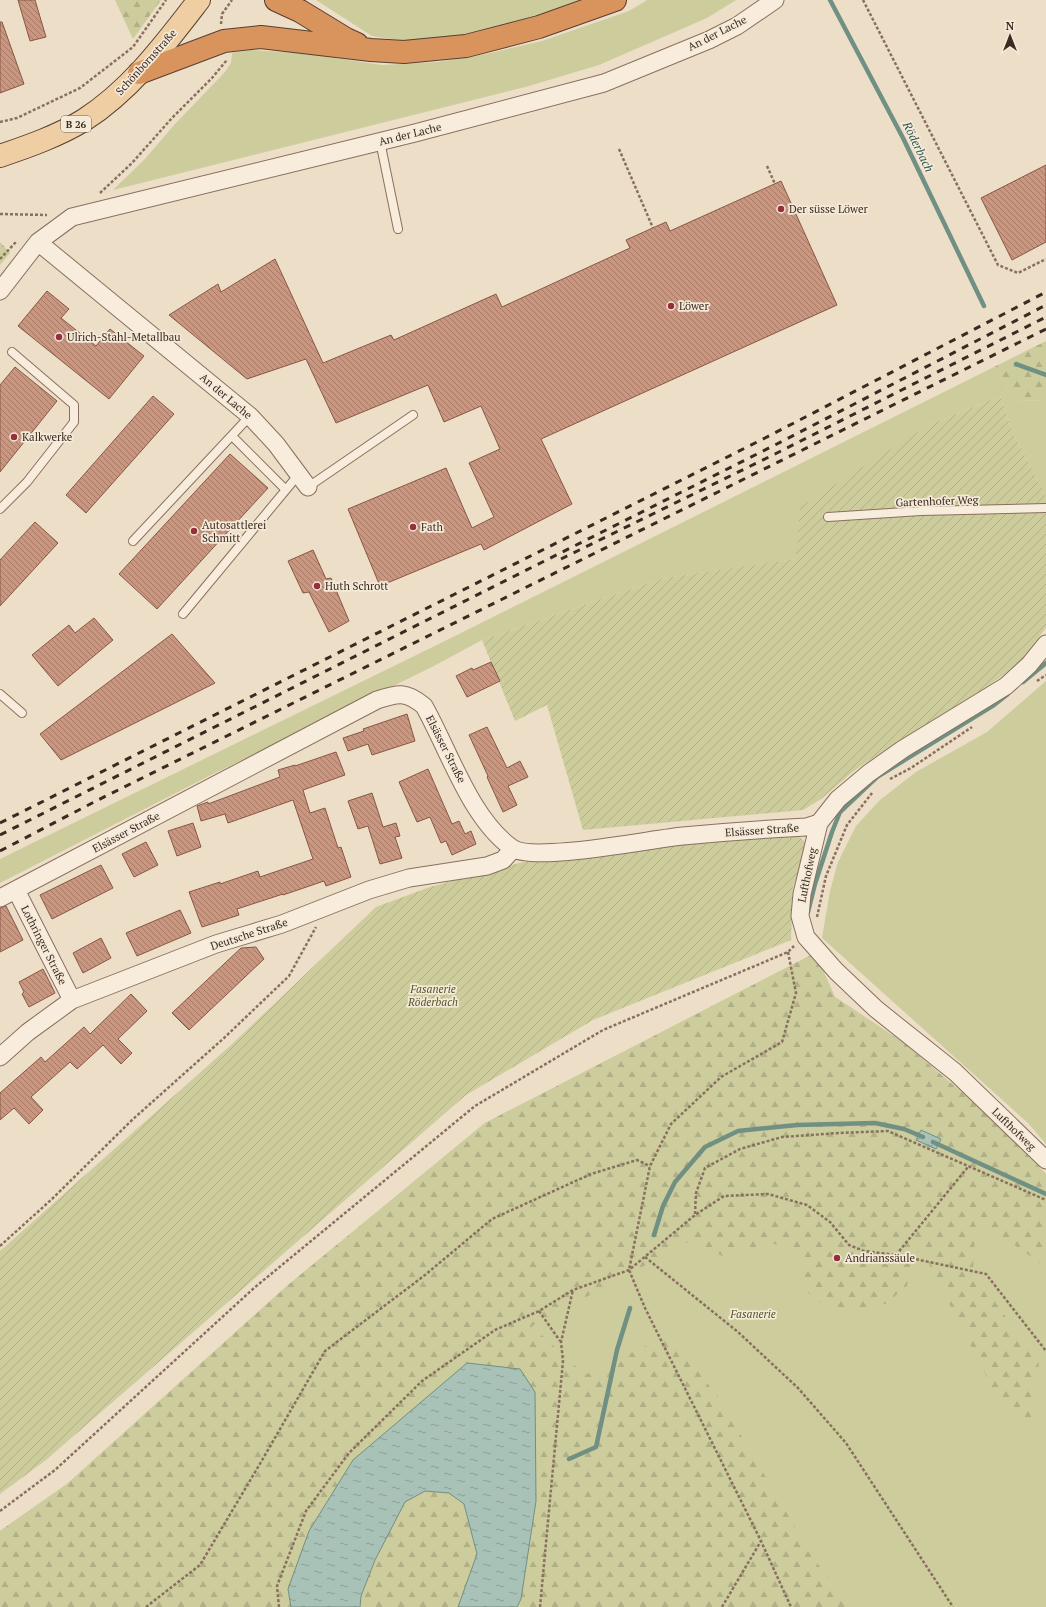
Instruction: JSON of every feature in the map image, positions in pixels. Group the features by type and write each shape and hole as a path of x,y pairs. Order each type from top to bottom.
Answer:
{"highway":[{"path":"276,0 294,6 346,39 371,50"},
{"path":"139,73 224,41 261,37 371,50 404,52 466,46 539,27 615,0"}],"main road":[{"name":"Schönbornstraße","path":"0,156 44,140 83,120 108,102 127,86 160,50 199,0"}],"street":[{"name":"An der Lache","path":"0,291 38,242 72,217 380,142 604,83 709,40 737,26 775,0"},
{"name":"An der Lache","path":"38,242 250,416 276,444 303,481"},
{"name":"Lufthofweg","path":"1046,644 1029,665 1006,686 903,749 869,773 838,799 819,823 802,894 800,916 806,937 836,971 876,1008 955,1072 1046,1160"},
{"name":"Elsässer Straße","path":"0,898 349,714 377,700 393,695 404,694 413,697 424,706 473,802 489,827 513,849 526,853 573,851 681,836 806,827 819,823"},
{"name":"Deutsche Straße","path":"0,1057 28,1032 72,1000 216,944 282,924 369,890 409,878 487,866 502,860 513,849"},
{"name":"Lothringer Straße","path":"16,890 72,1000"}],"lane":[{"path":"380,142 398,229"},
{"path":"0,509 27,482 74,422 74,405 12,352"},
{"path":"183,614 285,489 303,481 414,415"},
{"path":"133,541 250,416"},
{"path":"232,436 285,489"},
{"name":"Gartenhofer Weg","path":"828,517 921,511 1046,508"},
{"path":"0,694 22,713"}],"path":[{"path":"0,122 16,118 80,88 133,47 166,0"},
{"path":"99,194 132,163 172,118 212,78 226,61 221,20 222,14 232,0"},
{"path":"863,0 998,265 1018,274 1046,259"},
{"path":"619,149 653,228"},
{"path":"767,166 775,184"},
{"path":"0,214 47,215"},
{"path":"1034,683 1046,675"},
{"path":"884,783 911,768 973,727"},
{"path":"806,937 818,914 826,876 847,825 873,792"},
{"path":"0,1246 52,1199 132,1120 224,1038 289,976 328,906"},
{"path":"0,1511 55,1470 254,1288 475,1106 603,1030 788,952 796,993 782,1042 721,1077 671,1124 650,1166 629,1270 645,1308 761,1541 791,1607"},
{"path":"695,1215 696,1193 706,1168 740,1149 782,1137 839,1133 888,1131 1046,1200"},
{"path":"146,1607 200,1564 325,1351 425,1275 492,1219 591,1174 637,1160 650,1166"},
{"path":"896,1255 968,1167"},
{"path":"279,1607 277,1586 306,1511 349,1452 422,1381 495,1330 539,1311 573,1290 629,1270 695,1215 724,1196 768,1194 807,1205 830,1222 849,1245 864,1251 896,1255 986,1274 1046,1351"},
{"path":"645,1257 738,1332 798,1388 846,1443 953,1607"},
{"path":"540,1607 563,1361 560,1342 573,1290"},
{"path":"539,1311 560,1342"},
{"path":"722,1607 761,1541"}],"green space":[{"path":"115,0 161,0 133,39"},
{"path":"316,0 580,0 537,16 465,36 404,41 372,36"},
{"path":"647,0 736,0 707,18 599,65 529,86 113,190 144,160 174,125 225,72 231,63 232,53 250,50 301,53 382,65 438,62 490,53 542,41 629,11"},
{"path":"0,242 10,253 0,265"},
{"path":"1046,341 1046,400 1014,401 994,367"},
{"path":"994,367 1014,401 1046,400 1046,496 1013,433 1000,396 929,425 797,559 663,578 482,640 432,667 209,776 0,883 0,859 447,640"},
{"path":"1000,396 1013,433 1046,496 1046,628 1016,666 988,686 855,770 821,799 803,810 583,830 547,705 515,721 482,640 663,578 796,559 800,507 929,425"},
{"path":"1046,681 1046,1144 1028,1123 822,938 830,891 838,862 856,826 880,800 916,772 987,732"},
{"name":"Fasanerie Röderbach","path":"799,836 808,845 793,887 791,940 593,1020 466,1095 46,1460 0,1494 0,1251 231,1045 376,907 430,887 523,862 597,857 712,840"},
{"name":"Fasanerie","path":"815,953 835,997 904,1043 1046,1174 1046,1607 0,1607 0,1531 67,1484 288,1285 485,1123"},
{"name":"Fasanerie","path":"815,953 835,997 904,1043 997,1122 1046,1174 1046,1267 976,1218 973,1271 1039,1363 1030,1423 1003,1409 923,1252 912,1253 907,1286 885,1304 854,1311 818,1302 801,1286 801,1268 791,1248 770,1243 724,1257 692,1240 532,1326 585,1375 669,1335 719,1398 814,1559 851,1607 517,1607 521,1599 536,1501 520,1369 467,1363 353,1460 288,1589 291,1607 0,1607 0,1531 67,1484 288,1285 485,1123"},
{"path":"425,1491 449,1493 464,1504 477,1554 458,1607 360,1607 361,1596 375,1560 405,1502"}],"water":[{"path":"921,1130 941,1139 936,1149 916,1140"},
{"path":"467,1363 520,1369 535,1392 536,1501 521,1599 517,1607 458,1607 477,1554 464,1504 449,1493 425,1491 405,1502 375,1560 361,1596 360,1607 291,1607 288,1589 309,1531 353,1460"}],"building":[{"path":"18,0 35,0 46,37 30,41"},
{"path":"0,22 2,22 24,84 0,93"},
{"path":"1046,165 1046,242 1012,260 981,198"},
{"path":"781,181 837,305 541,439 572,504 484,550 481,544 380,586 348,509 446,468 472,528 494,517 469,463 500,449 481,406 444,422 428,385 336,423 306,359 247,379 169,315 218,284 221,292 275,259 323,363 391,335 394,340 496,294 502,307 630,248 626,240 666,222 670,231"},
{"name":"Ulrich-Stahl-Metallbau","path":"47,291 69,309 61,318 96,346 110,329 144,356 109,399 18,326"},
{"name":"Kalkwerke","path":"15,367 57,401 0,472 0,385"},
{"path":"153,396 174,414 86,513 66,495"},
{"name":"Autosattlerei Schmitt","path":"230,454 268,488 157,609 119,574"},
{"path":"35,522 58,543 0,606 0,560"},
{"name":"Huth Schrott","path":"313,550 326,579 331,578 349,621 329,632 309,592 303,593 288,561"},
{"path":"94,618 113,640 58,686 32,655 69,625 75,633"},
{"path":"172,634 215,683 61,760 40,734"},
{"path":"491,662 500,681 467,697 456,676 472,668 473,670"},
{"path":"407,714 415,741 372,755 368,744 348,751 343,738 364,731 363,729"},
{"path":"487,727 507,768 520,761 528,777 508,786 517,805 503,812 469,735"},
{"path":"336,752 345,775 303,790 310,813 325,808 338,848 341,847 351,877 326,886 324,881 237,909 239,915 202,927 189,892 220,882 220,884 258,871 260,877 313,859 293,800 228,823 225,814 201,821 197,806 208,802 208,804 280,777 278,770 295,766"},
{"path":"428,769 452,824 459,821 465,834 471,831 476,844 452,855 446,841 441,843 430,817 417,822 399,782"},
{"path":"372,793 383,827 396,823 400,836 395,837 402,858 380,864 368,826 358,829 348,801"},
{"path":"193,823 201,847 177,856 168,831"},
{"path":"146,842 158,865 134,877 122,854"},
{"path":"101,865 113,888 52,919 40,895"},
{"path":"6,906 23,940 0,952 0,908"},
{"path":"180,910 191,933 137,956 126,933"},
{"path":"101,938 111,958 83,973 73,953"},
{"path":"256,947 264,959 189,1030 172,1013 241,948"},
{"path":"43,969 55,993 29,1007 22,994 24,992 19,982"},
{"path":"131,994 147,1011 118,1039 132,1053 121,1064 103,1045 77,1069 70,1062 31,1097 43,1110 29,1124 14,1108 0,1120 0,1093 41,1057 45,1062 84,1027 90,1034"}],"waterway":[{"name":"Röderbach","path":"830,0 903,138 984,306"},
{"name":"Röderbach","path":"1016,364 1046,375"},
{"path":"1023,682 1046,663"},
{"path":"808,912 815,884 840,812 877,777 994,705 1008,694"},
{"path":"654,1235 663,1206 675,1182 705,1147 738,1131 797,1125 875,1123 904,1129 923,1137"},
{"path":"933,1142 1046,1194"},
{"path":"569,1459 596,1447 617,1350 630,1308"}],"railway":[{"path":"0,823 765,438 1046,292"},
{"path":"0,835 771,447 1046,305"},
{"path":"561,559 775,454 1046,317"},
{"path":"0,851 98,800 1046,329"}],"place":[{"name":"Der süsse Löwer","path":"781,209"},
{"name":"Löwer","path":"671,306"},
{"name":"Ulrich-Stahl-Metallbau","path":"59,337"},
{"name":"Kalkwerke","path":"14,437"},
{"name":"Fath","path":"413,527"},
{"name":"Autosattlerei Schmitt","path":"194,531"},
{"name":"Huth Schrott","path":"317,586"},
{"name":"Andrianssäule","path":"837,1258"}]}
